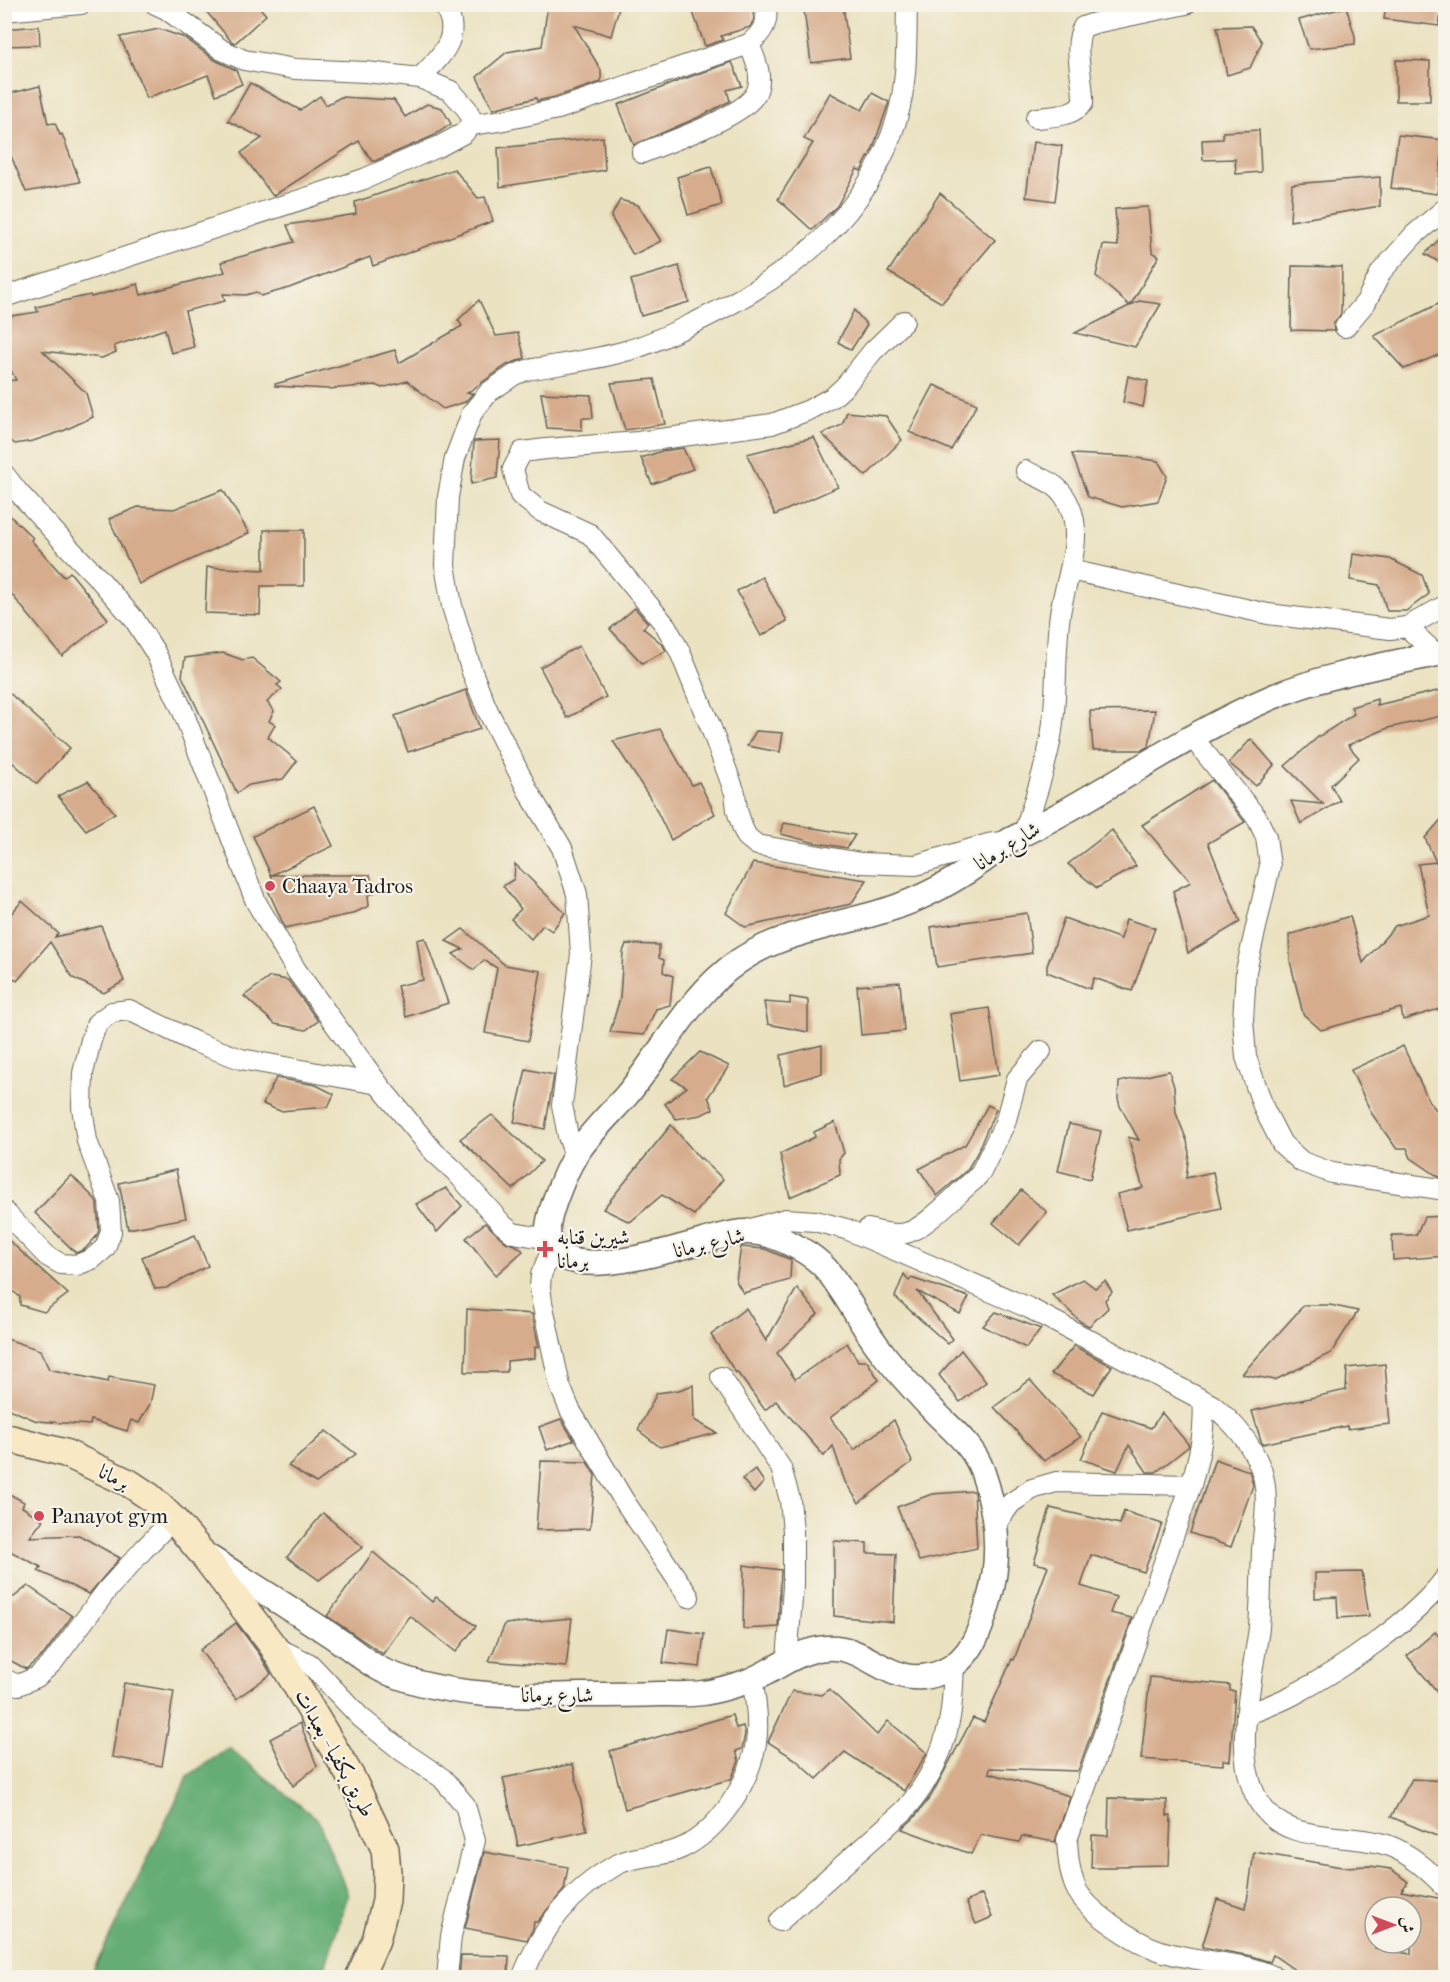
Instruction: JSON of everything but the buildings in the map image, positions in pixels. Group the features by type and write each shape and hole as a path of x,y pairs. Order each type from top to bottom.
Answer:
{"main road":[{"name":"برمانا","path":"4,1437 65,1453 129,1483 150,1497 173,1519 201,1552"},
{"name":"طريق بكفيا - بعبدات","path":"201,1552 273,1646 352,1779 385,1849 386,1901 376,1940 359,1977"}],"street":[{"path":"4,11 81,4"},
{"path":"4,297 364,179 440,146 464,133 470,124 471,118 467,109 451,91 420,78 366,72 288,68 244,60 222,50 166,9 155,4"},
{"path":"420,78 441,56 451,41 452,23 443,4"},
{"path":"470,124 558,109 749,44 759,36 765,24 767,11 765,4"},
{"path":"575,1156 568,1136 562,1105 581,954 578,894 562,848 528,791 487,709 472,672 452,606 445,565 448,497 455,458 472,413 489,392 514,375 526,370 627,351 663,338 731,305 789,267 837,226 874,175 898,116 904,85 907,4"},
{"path":"1036,118 1065,116 1076,111 1083,103 1084,88 1078,35 1083,27 1186,4"},
{"path":"642,153 730,115 756,94 759,69 749,44"},
{"path":"1345,327 1366,302 1381,272 1414,235 1446,208"},
{"path":"904,321 873,351 845,386 832,397 772,424 638,442 522,452 513,469 520,495 540,511 590,534 666,626 680,652 711,729 735,794 736,810 743,829 747,837 757,845 861,863 916,865 1017,837 1051,738 1060,616 1075,532 1071,509 1062,491 1026,471"},
{"path":"4,474 134,619 155,652 182,709 256,902 296,970 378,1084 434,1152 513,1233 550,1242 540,1287 560,1386 570,1410 623,1499 689,1597"},
{"path":"1070,570 1268,614 1390,629 1407,627 1446,605"},
{"path":"1407,627 1441,653"},
{"name":"شارع برمانا","path":"201,1552 381,1670 439,1688 518,1696 704,1693 752,1680 787,1659 822,1648 843,1648 862,1655 883,1669 900,1676 919,1677 938,1674 954,1665 968,1652 978,1636 992,1587 997,1555 996,1524 981,1468 970,1445 933,1411 882,1352 824,1266 792,1244 770,1235 736,1233 665,1253 633,1259 598,1263 575,1261 562,1255 550,1242 552,1210 575,1156 639,1080 680,1019 701,993 742,958 779,942 895,907 933,891 1017,837 1213,726 1268,698 1311,681 1441,653"},
{"path":"1193,738 1257,818 1266,837 1270,866 1246,971 1243,1020 1246,1057 1264,1109 1282,1144 1302,1162 1332,1173 1446,1190"},
{"path":"4,1211 47,1256 61,1264 77,1265 92,1259 105,1248 111,1232 109,1201 87,1141 82,1107 83,1073 97,1023 112,1012 129,1010 195,1042 240,1059 378,1084"},
{"path":"784,1219 793,1211 804,1210 825,1212 857,1226 886,1233 905,1233 918,1228 981,1172 1005,1123 1017,1079 1041,1051"},
{"path":"736,1233 784,1219 815,1221 846,1228 1029,1308 1203,1400 1231,1420 1249,1442 1264,1482 1266,1504 1259,1630 1246,1715 1246,1750 1250,1783 1268,1814 1279,1823 1295,1830 1387,1845 1408,1854 1446,1888"},
{"path":"721,1377 781,1468 790,1500 793,1531 793,1587 787,1659"},
{"path":"1203,1400 1205,1419 1191,1485 1067,1840 1068,1864 1075,1888 1096,1912 1126,1934 1161,1951 1258,1968 1277,1977"},
{"path":"996,1524 1011,1503 1032,1489 1056,1482 1191,1485"},
{"path":"4,1680 18,1685 37,1677 53,1662 115,1582 173,1519"},
{"path":"1246,1715 1292,1696 1366,1648 1426,1602 1446,1577"},
{"path":"273,1646 310,1664 360,1717 402,1751 442,1778 465,1805 475,1840 451,1936 447,1977"},
{"path":"780,1921 905,1810 922,1790 934,1769 950,1719 954,1665"},
{"path":"522,1977 544,1931 561,1908 581,1889 617,1865 631,1859 664,1854 698,1839 729,1805 746,1776 756,1743 756,1710 752,1680"}],"green space":[{"path":"229,1748 318,1820 348,1895 322,1977 90,1977 188,1776"}],"place":[{"name":"Chaaya Tadros","path":"270,886"},
{"name":"شيرين قنابه برمانا","path":"545,1249"},
{"name":"Panayot gym","path":"39,1516"}]}
